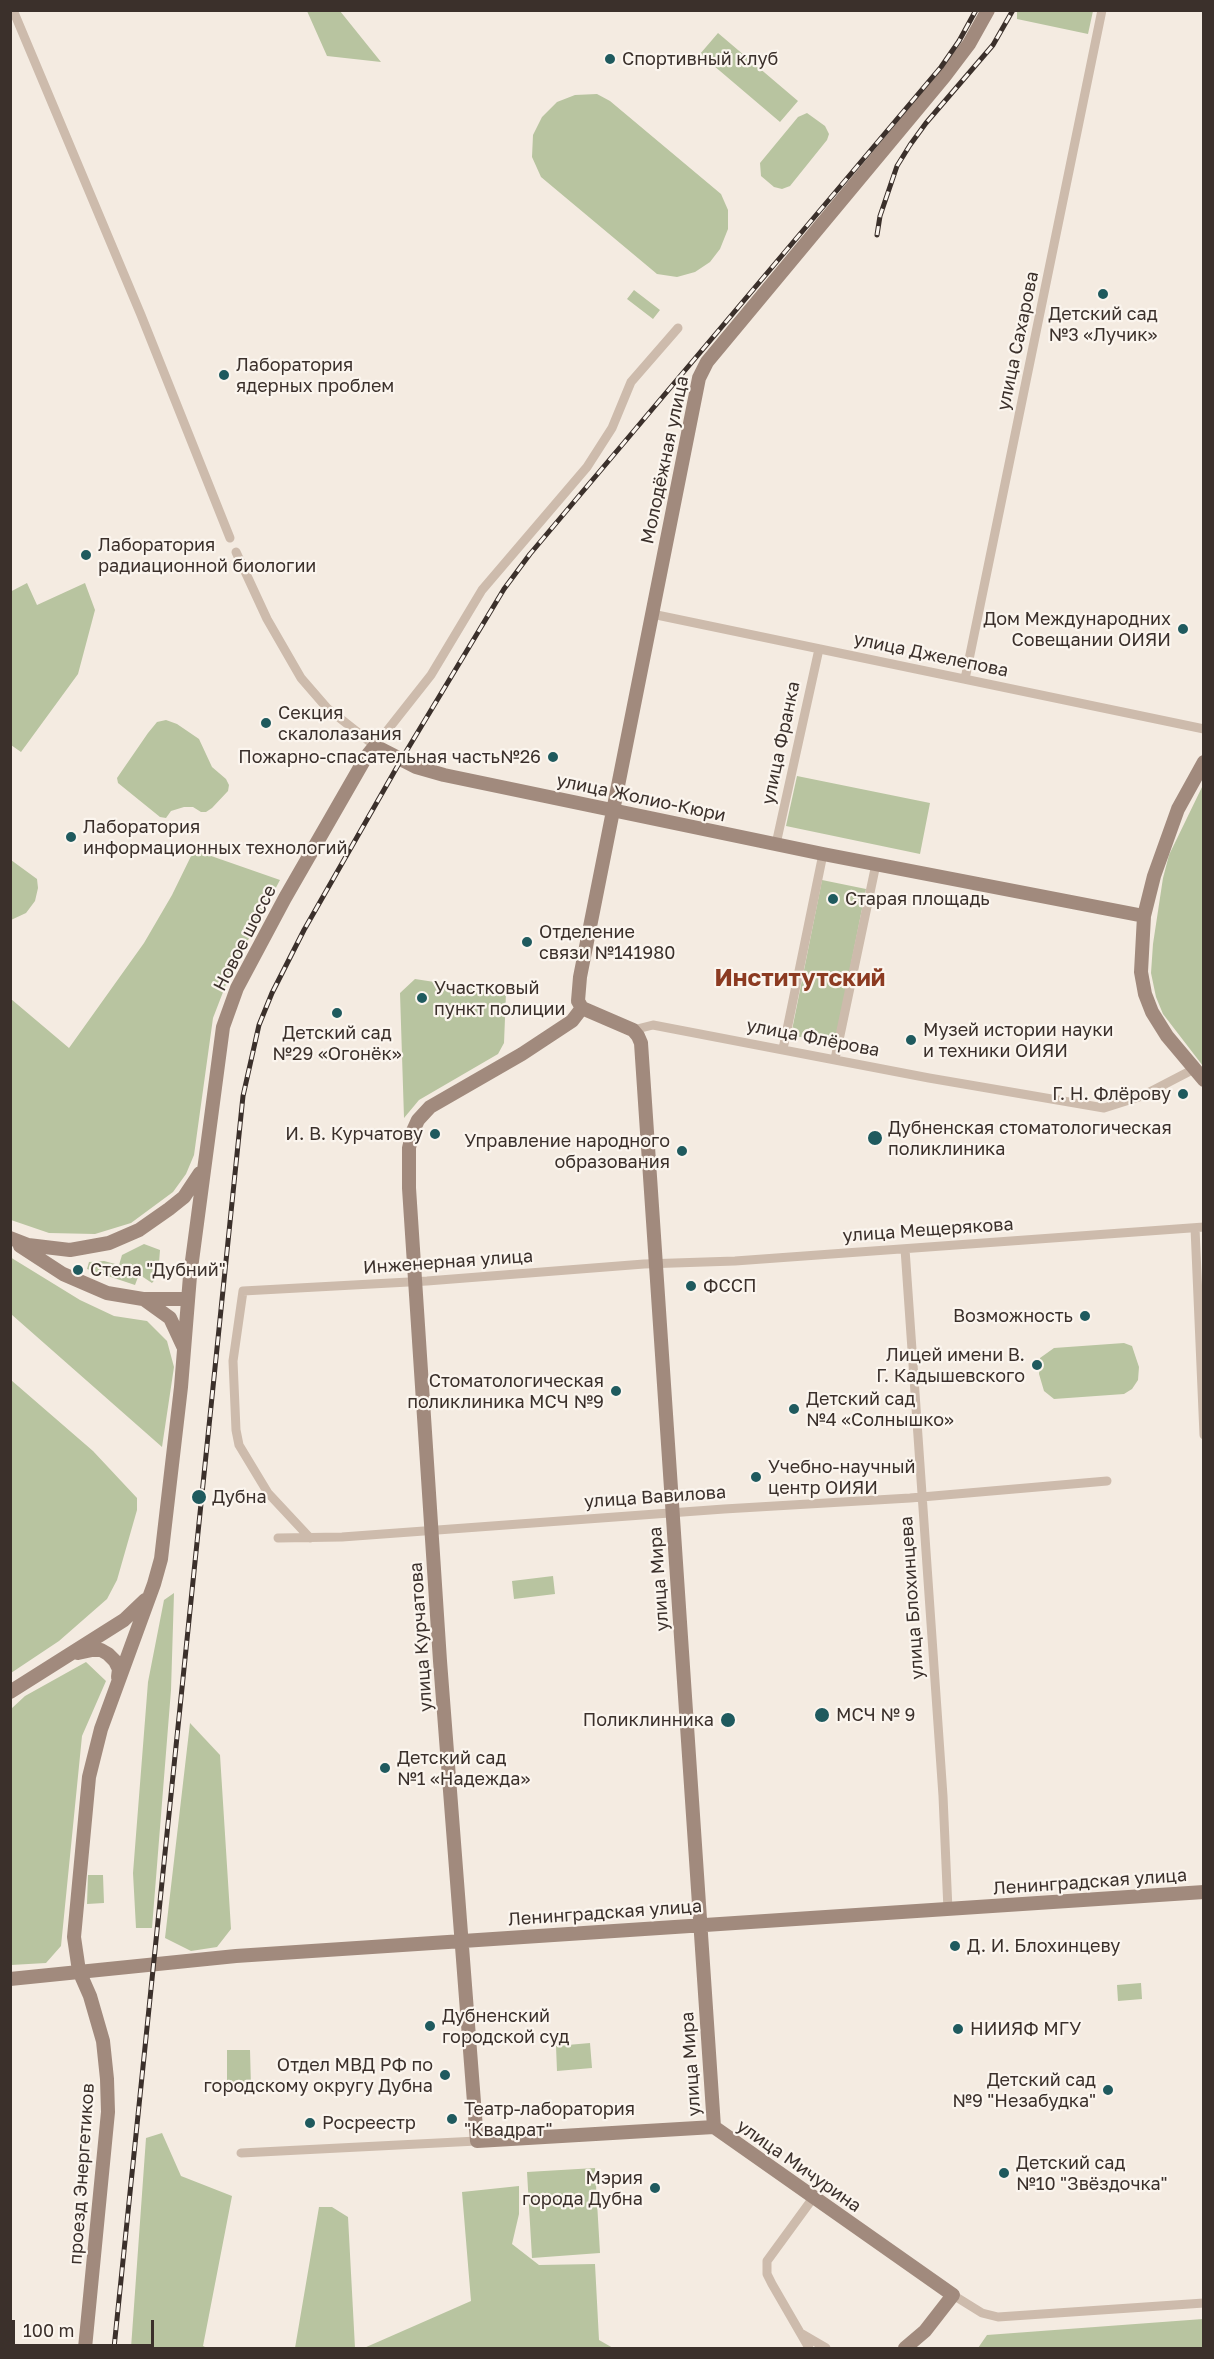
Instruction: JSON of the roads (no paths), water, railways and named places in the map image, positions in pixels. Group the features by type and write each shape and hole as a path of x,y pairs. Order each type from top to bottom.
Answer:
{"main road":[{"name":"Молодёжная улица","path":"582,1008 578,1001 580,977 699,378 707,362 944,77 969,44 988,10"},
{"name":"улица Жолио-Кюри","path":"375,746 416,767 444,775 823,854 1144,916"},
{"name":"Новое шоссе","path":"10,1239 63,1274 107,1293 143,1299 188,1299 219,1044 228,1009 285,898 366,757 375,746"},
{"path":"1203,762 1178,809 1164,844 1144,916 1142,972 1145,994 1152,1012 1167,1036 1203,1080"},
{"path":"582,1008 633,1030"},
{"name":"улица Курчатова","path":"477,2141 409,1188 409,1148 418,1120 430,1107 572,1022 582,1008"},
{"name":"улица Мира","path":"633,1030 638,1036 643,1058 654,1264 714,2127"},
{"name":"Новое шоссе","path":"10,1239 28,1245 70,1250 119,1239 148,1225 169,1209 190,1189 203,1166"},
{"path":"169,1209 175,1206 188,1206 198,1213"},
{"path":"63,1274 59,1263 61,1257 70,1250"},
{"name":"Новое шоссе","path":"143,1299 170,1318 178,1331 184,1350"},
{"name":"проезд Энергетиков","path":"85,2349 108,2112 103,2041 90,1996 79,1971 74,1924 89,1778 101,1728 161,1559 188,1299"},
{"path":"10,1692 123,1620 142,1604 150,1593"},
{"path":"62,1660 81,1652 101,1650 115,1661 119,1669 118,1679"},
{"name":"Ленинградская улица","path":"10,1979 226,1957 1203,1892"},
{"name":"улица Мичурина","path":"477,2141 714,2127 953,2295"},
{"path":"906,2347 934,2321 953,2295"}],"street":[{"path":"13,10 141,315 230,538"},
{"name":"улица Сахарова","path":"965,679 1102,10"},
{"path":"375,746 431,675 482,590 587,467 612,428 630,382 678,328"},
{"name":"улица Жолио-Кюри","path":"236,552 267,619 301,678 327,708 375,746"},
{"name":"улица Джелепова","path":"652,615 1203,729"},
{"name":"улица Франка","path":"776,844 819,649"},
{"path":"783,1049 823,854"},
{"path":"835,1059 876,864"},
{"name":"улица Флёрова","path":"633,1030 653,1025 1104,1108 1142,1096 1194,1069"},
{"path":"1199,1227 1203,1435"},
{"name":"улица Мещерякова","path":"654,1264 905,1249 1199,1227"},
{"name":"улица Блохинцева","path":"905,1249 943,1796 948,1910"},
{"name":"Инженерная улица","path":"310,1538 268,1493 239,1445 236,1430 233,1361 243,1291 654,1264"},
{"name":"улица Вавилова","path":"278,1538 433,1531 921,1497 1107,1481"},
{"name":"улица Мичурина","path":"242,2153 477,2141"},
{"path":"809,2349 771,2284 766,2267 767,2261 813,2198"},
{"name":"улица Мичурина","path":"953,2295 982,2313 998,2317 1203,2303"},
{"path":"802,2334 826,2349"}],"railway":[{"path":"114,2348 243,1096 259,1025 272,993 304,930 401,760 504,589 530,554 941,67 976,10"},
{"path":"877,235 880,216 897,166 926,123 993,45 1013,10"}],"place":[{"name":"Спортивный клуб","path":"610,59"},
{"name":"Детский сад №3 «Лучик»","path":"1103,294"},
{"name":"Лаборатория ядерных проблем","path":"224,375"},
{"name":"Лаборатория радиационной биологии","path":"86,555"},
{"name":"Дом Международних Совещании ОИЯИ","path":"1183,629"},
{"name":"Секция скалолазания","path":"266,723"},
{"name":"Пожарно-спасательная часть№26","path":"553,757"},
{"name":"Лаборатория информационных технологий","path":"71,837"},
{"name":"Старая площадь","path":"833,899"},
{"name":"Отделение связи №141980","path":"527,942"},
{"name":"Участковый пункт полиции","path":"422,998"},
{"name":"Детский сад №29 «Огонёк»","path":"337,1013"},
{"name":"Музей истории науки и техники ОИЯИ","path":"911,1040"},
{"name":"Г. Н. Флёрову","path":"1183,1094"},
{"name":"И. В. Курчатову","path":"435,1134"},
{"name":"Дубненская стоматологическая поликлиника","path":"875,1138"},
{"name":"Управление народного образования","path":"682,1151"},
{"name":"Стела \"Дубний\"","path":"78,1270"},
{"name":"ФССП","path":"691,1286"},
{"name":"Возможность","path":"1085,1316"},
{"name":"Лицей имени В. Г. Кадышевского","path":"1037,1365"},
{"name":"Стоматологическая поликлиника МСЧ №9","path":"616,1391"},
{"name":"Детский сад №4 «Солнышко»","path":"794,1409"},
{"name":"Учебно-научный центр ОИЯИ","path":"756,1477"},
{"name":"Дубна","path":"199,1497"},
{"name":"МСЧ № 9","path":"822,1715"},
{"name":"Поликлинника","path":"728,1720"},
{"name":"Детский сад №1 «Надежда»","path":"385,1768"},
{"name":"Д. И. Блохинцеву","path":"955,1946"},
{"name":"Дубненский городской суд","path":"430,2026"},
{"name":"НИИЯФ МГУ","path":"958,2029"},
{"name":"Отдел МВД РФ по городскому округу Дубна","path":"445,2075"},
{"name":"Детский сад №9 \"Незабудка\"","path":"1108,2090"},
{"name":"Театр-лаборатория \"Квадрат\"","path":"452,2119"},
{"name":"Росреестр","path":"310,2123"},
{"name":"Детский сад №10 \"Звёздочка\"","path":"1004,2173"},
{"name":"Мэрия города Дубна","path":"655,2188"}],"district":[{"name":"Институтский","path":"800,978"}]}
